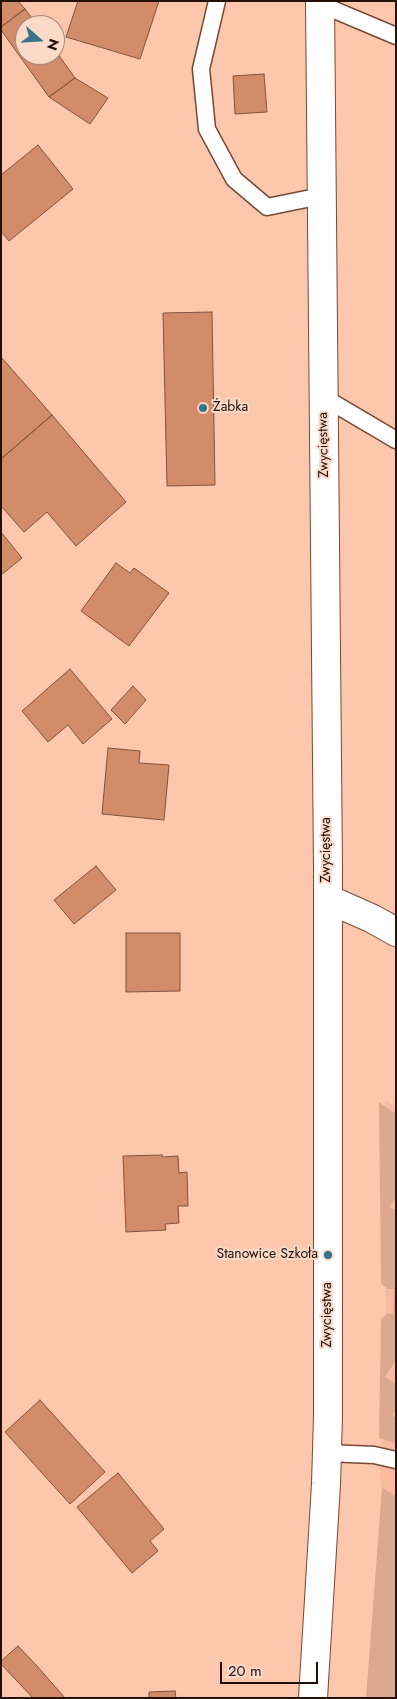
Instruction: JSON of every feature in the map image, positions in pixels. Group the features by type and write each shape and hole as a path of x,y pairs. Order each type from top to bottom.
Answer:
{"main road":[{"name":"Zwycięstwa","path":"313,1698 327,1453 328,899 319,2"},
{"path":"328,899 373,919 396,932"}],"lane":[{"path":"216,1 201,70 207,129 234,179 266,206 321,196"},
{"path":"319,2 396,36"},
{"path":"323,397 396,440"},
{"path":"327,1453 374,1455 396,1460"}],"shaded area":[{"path":"385,1100 396,1107 396,1496 382,1488 380,1478 386,1346"},
{"path":"379,1102 396,1114 396,1197 389,1207 396,1211 396,1360 385,1377 396,1384 396,1409 392,1415 396,1418 396,1443 379,1438 381,1319 387,1314 393,1314 394,1289 387,1289 381,1283"},
{"path":"382,1488 396,1496 396,1698 366,1698"}],"building":[{"path":"1,1 18,1 25,9 1,27"},
{"path":"78,1 159,1 140,59 66,37"},
{"path":"25,9 30,15 17,15"},
{"path":"15,16 15,50 1,30 1,27"},
{"path":"65,64 75,78 49,97 26,65"},
{"path":"264,74 267,112 235,114 233,76"},
{"path":"75,78 108,98 90,124 49,97"},
{"path":"38,145 73,189 9,241 1,231 1,175"},
{"path":"212,312 215,485 167,486 163,313"},
{"path":"1,357 52,415 1,459"},
{"path":"52,415 126,502 76,546 47,512 24,532 1,506 1,459"},
{"path":"1,532 22,558 1,575"},
{"path":"116,563 130,573 134,568 169,593 129,646 81,611"},
{"path":"70,669 112,719 83,744 68,725 48,742 22,711"},
{"path":"133,686 146,700 125,724 111,710"},
{"path":"108,748 140,751 139,763 169,765 164,820 102,814"},
{"path":"96,866 116,890 74,924 54,900"},
{"path":"126,933 180,933 180,991 126,992"},
{"path":"162,1155 162,1157 178,1156 179,1173 187,1172 188,1206 178,1206 179,1223 165,1224 166,1230 126,1232 123,1156"},
{"path":"40,1400 105,1472 70,1504 5,1432"},
{"path":"118,1473 164,1529 150,1541 158,1551 132,1573 77,1507"},
{"path":"18,1646 65,1698 33,1698 1,1664 1,1661"},
{"path":"175,1691 176,1698 149,1698 149,1692"}],"place":[{"name":"Żabka","path":"203,408"},
{"name":"Stanowice Szkoła","path":"328,1255"}]}
